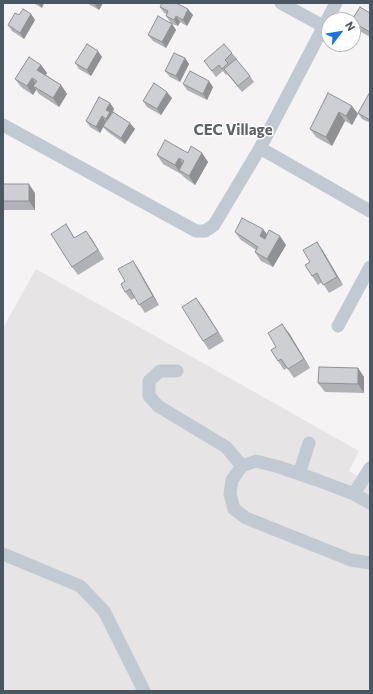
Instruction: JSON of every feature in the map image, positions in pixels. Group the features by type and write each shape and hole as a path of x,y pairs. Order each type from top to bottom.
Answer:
{"street":[{"path":"281,3 321,25"},
{"path":"331,12 336,3"},
{"path":"3,125 196,231 205,231 214,225 260,148 321,30"},
{"path":"260,148 370,212"},
{"path":"338,326 370,266"},
{"path":"177,371 160,371 149,381 148,396 158,406 226,447 242,466"},
{"path":"299,474 309,443"},
{"path":"370,502 354,494 299,474 256,461 242,466 232,480 230,494 234,509 246,518 351,560 370,563"},
{"path":"354,494 370,468"},
{"path":"3,554 80,586 104,611 144,691"}],"shaded area":[{"path":"36,269 359,451 349,471 370,482 370,691 3,691 3,328"}],"building":[{"path":"162,3 176,3 188,9 183,20 176,16 174,20 166,16 168,11 160,7"},
{"path":"360,7 370,13 370,32 361,27 361,12 357,12"},
{"path":"23,9 31,14 20,33 8,25 15,13 19,15"},
{"path":"158,16 172,24 162,42 148,35"},
{"path":"87,44 98,51 87,70 75,63"},
{"path":"224,44 232,53 225,60 228,63 222,69 219,65 212,71 204,61"},
{"path":"174,53 185,58 176,76 165,71"},
{"path":"29,57 41,65 37,70 61,85 53,98 33,86 37,81 32,78 27,86 15,79"},
{"path":"236,59 250,76 238,86 224,69"},
{"path":"190,71 209,81 203,94 183,84"},
{"path":"154,83 167,92 157,109 143,101"},
{"path":"370,92 370,120 358,113"},
{"path":"328,93 352,106 346,116 339,112 326,137 310,129"},
{"path":"99,97 110,103 106,110 110,112 106,119 102,116 96,127 86,121"},
{"path":"113,112 130,123 121,138 103,126"},
{"path":"165,140 188,153 191,146 202,153 189,176 179,170 184,161 179,158 175,165 157,155"},
{"path":"3,184 29,184 29,201 3,201"},
{"path":"242,218 263,229 260,236 265,239 269,230 280,236 267,259 255,252 258,247 235,232"},
{"path":"66,224 74,238 86,231 98,250 72,267 51,234"},
{"path":"317,242 337,277 323,285 317,273 312,276 305,265 310,262 303,250"},
{"path":"133,261 153,296 139,305 130,289 125,292 121,284 125,281 118,269"},
{"path":"196,298 218,332 203,341 182,307"},
{"path":"282,324 304,359 288,369 281,359 278,361 271,350 276,347 268,333"},
{"path":"319,367 358,368 358,384 318,383"}],"district":[{"name":"CEC Village","path":"233,130"}]}
